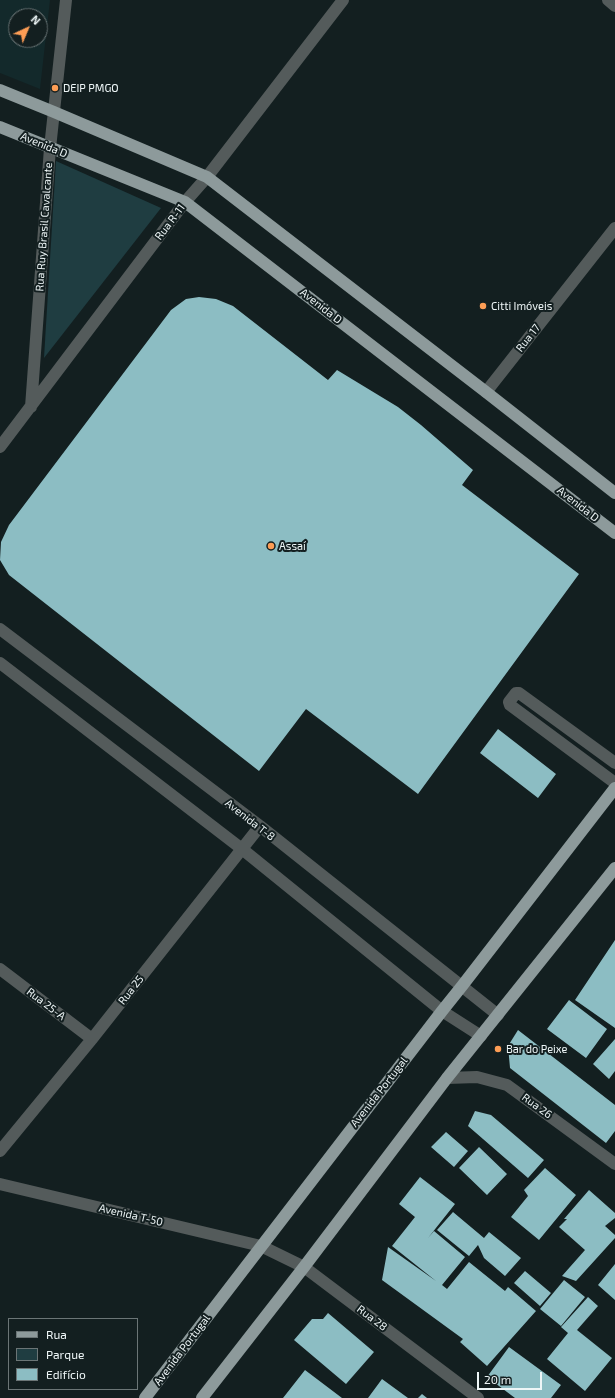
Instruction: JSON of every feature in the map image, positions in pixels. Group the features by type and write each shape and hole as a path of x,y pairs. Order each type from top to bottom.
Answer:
{"main road":[{"path":"0,90 207,177 615,493"},
{"name":"Avenida D","path":"0,127 185,202 615,533"},
{"name":"Avenida Portugal","path":"145,1398 615,788"},
{"path":"202,1398 304,1267 447,1078 615,868"}],"street":[{"name":"Rua Ruy Brasil Cavalcante","path":"31,407 50,148 66,0"},
{"name":"Rua R-11","path":"0,447 185,202 207,177 343,0"},
{"path":"608,0 615,6"},
{"name":"Rua 17","path":"486,392 615,228"},
{"name":"Avenida T-8","path":"0,629 260,826 498,1015"},
{"path":"0,663 242,849 442,1011 481,1036"},
{"path":"615,763 519,693 516,693 509,702 615,783"},
{"name":"Rua 25","path":"0,1152 92,1039 260,826"},
{"name":"Rua 25-A","path":"0,969 92,1039"},
{"name":"Rua 26","path":"447,1078 477,1077 507,1084 615,1164"},
{"name":"Avenida T-50","path":"0,1184 261,1246"},
{"name":"Rua 28","path":"261,1246 304,1267 478,1398"}],"shaded area":[{"path":"0,0 50,0 48,18 48,8 8,8 8,48 45,48 40,89 0,73"}],"green space":[{"path":"56,161 161,208 44,358"}],"building":[{"name":"Assaí","path":"199,297 216,299 233,306 328,380 337,370 398,407 473,470 462,485 579,574 418,794 306,709 259,771 9,575 0,560 1,542 9,525 171,310 186,299"},
{"path":"498,729 556,774 538,798 480,753"},
{"path":"615,940 615,1028 575,1000"},
{"path":"569,1000 607,1029 586,1058 547,1029"},
{"path":"518,1030 615,1105 615,1131 606,1143 510,1068 508,1046"},
{"path":"615,1039 615,1071 609,1079 593,1064"},
{"path":"475,1111 491,1115 544,1160 528,1178 468,1126"},
{"path":"446,1132 468,1151 454,1167 431,1147"},
{"path":"479,1147 507,1174 487,1195 459,1168"},
{"path":"545,1168 576,1195 539,1240 511,1217 528,1196 524,1190"},
{"path":"420,1177 455,1204 428,1238 434,1231 465,1257 442,1285 447,1289 469,1262 505,1291 508,1287 536,1311 487,1366 460,1342 463,1339 382,1280 388,1247 436,1281 392,1246 415,1217 399,1204"},
{"path":"589,1190 615,1213 615,1218 605,1226 615,1235 615,1238 576,1281 562,1276 585,1250 559,1227"},
{"path":"453,1212 484,1238 489,1232 521,1258 505,1276 484,1258 478,1245 469,1256 437,1230"},
{"path":"615,1264 615,1300 598,1285"},
{"path":"525,1271 551,1293 540,1306 514,1283"},
{"path":"564,1280 585,1297 561,1326 540,1309"},
{"path":"588,1297 598,1306 577,1330 612,1358 585,1391 547,1359 568,1333 561,1327"},
{"path":"328,1313 374,1352 346,1384 294,1340 312,1319 323,1319"},
{"path":"509,1347 561,1385 551,1398 515,1398 487,1377"},
{"path":"305,1370 342,1398 283,1398"},
{"path":"382,1379 408,1398 368,1398"},
{"path":"422,1394 427,1398 418,1398"}],"place":[{"name":"DEIP PMGO","path":"55,88"},
{"name":"Citti Imóveis","path":"483,306"},
{"name":"Assaí","path":"271,546"},
{"name":"Bar do Peixe","path":"498,1049"}]}
